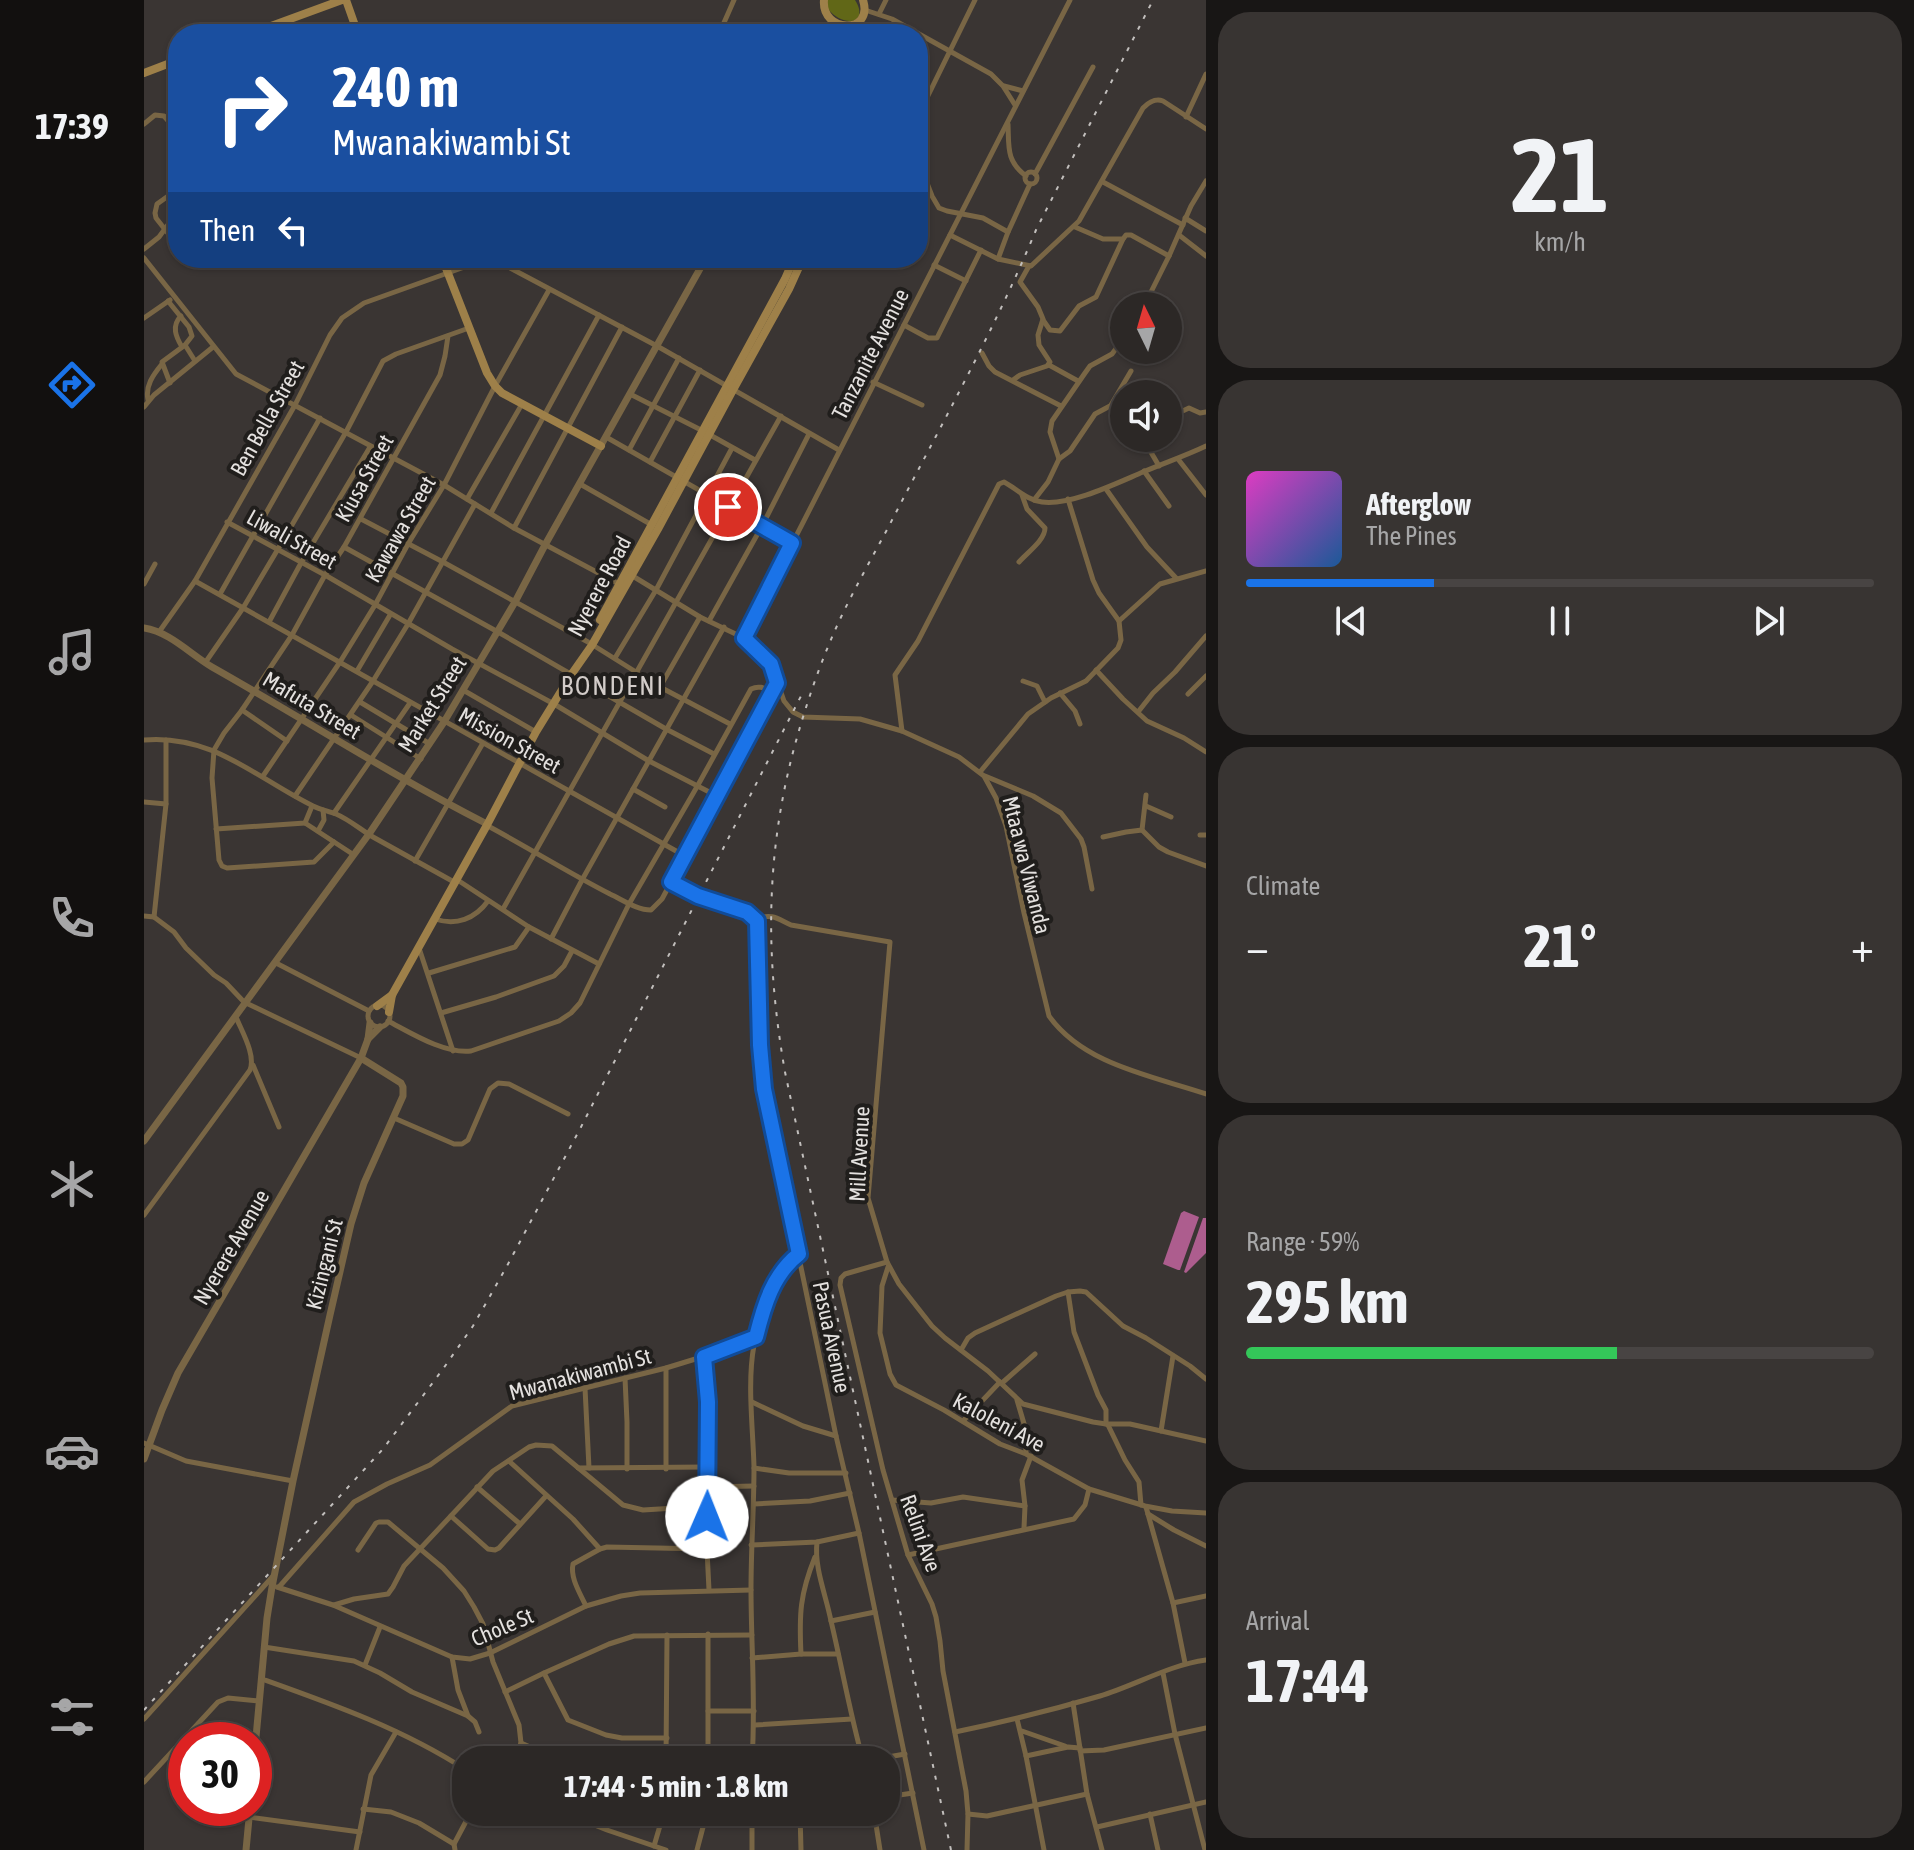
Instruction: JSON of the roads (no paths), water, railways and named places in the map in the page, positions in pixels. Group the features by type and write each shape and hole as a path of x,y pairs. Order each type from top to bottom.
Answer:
{"main road":[{"path":"277,24 344,0 354,24"},
{"path":"824,0 823,7 835,24"},
{"path":"857,24 865,10 863,0"},
{"path":"831,19 840,24"},
{"path":"853,24 859,22"},
{"path":"144,73 168,64"},
{"path":"446,268 495,386 568,430 604,442"},
{"name":"Nyerere Road","path":"571,675 706,433 790,268"},
{"name":"Nyerere Road","path":"731,386 798,268"},
{"path":"389,1017 392,995 519,762 571,675"},
{"path":"373,1008 392,995"}],"street":[{"path":"723,24 734,0"},
{"path":"879,14 886,0"},
{"path":"928,95 975,0"},
{"name":"Tanzanite Avenue","path":"744,638 1070,0"},
{"path":"865,10 899,24"},
{"path":"928,39 991,74 1015,105"},
{"path":"998,259 1030,184 1036,181 1035,174 1093,67"},
{"path":"1186,117 1206,74"},
{"path":"1003,86 1023,91"},
{"path":"950,235 998,259 1033,265 1075,227 1148,103 1163,101 1206,129"},
{"path":"144,124 155,115 164,116 168,121"},
{"path":"1008,123 1011,157 1030,184"},
{"path":"1026,176 1035,174"},
{"path":"1102,181 1206,231"},
{"path":"1151,292 1206,181"},
{"path":"928,186 939,208 983,218 1008,232"},
{"path":"168,196 155,206 156,218 168,231"},
{"path":"144,249 168,226"},
{"path":"1075,227 1103,239 1123,239"},
{"path":"1029,266 1020,282 1050,330 1060,331 1079,306 1096,297 1126,235 1169,256"},
{"path":"1179,235 1206,256"},
{"path":"904,325 928,338 937,338 981,250"},
{"path":"144,258 192,333 192,339 162,364 148,387 146,404"},
{"path":"934,265 966,281"},
{"name":"Ben Bella Street","path":"161,633 195,581 342,318 364,303 460,268"},
{"name":"Ben Bella Street","path":"509,268 731,386 839,450"},
{"name":"Market Street","path":"144,1141 421,759 480,664 700,268"},
{"name":"Kawawa Street","path":"263,776 375,605 549,290"},
{"path":"144,318 171,299"},
{"path":"171,299 231,370 622,585"},
{"path":"491,513 599,315"},
{"path":"181,316 176,321 175,332 195,361"},
{"path":"1043,319 1038,335 1039,345 1049,365"},
{"path":"514,528 622,327"},
{"path":"204,663 243,608 278,549 383,361 469,328"},
{"name":"Kiusa Street","path":"214,750 292,635 344,547 440,375 448,336"},
{"path":"146,404 213,347"},
{"path":"982,353 991,368 1061,406"},
{"path":"1059,459 1050,432 1052,421 1090,366 1110,355"},
{"path":"629,450 679,358"},
{"path":"162,364 170,383"},
{"path":"1013,380 1049,365 1078,381"},
{"path":"650,462 700,370"},
{"path":"1126,380 1131,371"},
{"path":"873,382 922,405"},
{"path":"630,394 755,460"},
{"path":"467,499 522,404"},
{"path":"1034,500 1048,482 1059,459 1070,451 1095,414 1110,406"},
{"path":"1182,412 1191,408 1200,413 1206,412"},
{"path":"503,909 781,416"},
{"path":"220,594 320,418"},
{"path":"709,621 809,434"},
{"path":"604,442 629,450 792,543"},
{"path":"902,731 895,675 918,641 999,484 1004,482 1034,500 1048,502 1068,499 1106,489 1206,446"},
{"path":"269,622 370,447"},
{"path":"615,658 656,590 732,448"},
{"path":"1151,452 1159,466"},
{"path":"1178,459 1206,495"},
{"path":"1144,471 1169,506"},
{"path":"580,484 655,527"},
{"path":"1106,489 1147,547 1176,578"},
{"path":"1019,562 1046,530 1027,509 1021,494"},
{"path":"1068,499 1093,580 1119,621 1120,645 1086,681 1060,693 1028,714 982,774 1033,796 1061,813 1081,839 1092,889"},
{"path":"295,796 373,681 475,504"},
{"path":"360,518 590,643 660,687 730,724"},
{"name":"Liwali Street","path":"227,522 554,704 649,761 717,796"},
{"path":"344,547 714,754"},
{"path":"144,584 155,564"},
{"path":"1119,621 1160,584 1206,571"},
{"name":"Mtaa wa Viwanda","path":"629,574 700,617 744,638 771,664 789,709 803,717 860,719 902,731 959,757 982,774 996,798 1006,826 1049,1016 1058,1028 1104,1059 1206,1094"},
{"name":"Mission Street","path":"195,581 685,856"},
{"path":"357,671 390,615"},
{"path":"660,687 700,617"},
{"path":"551,939 724,627"},
{"path":"144,628 161,633"},
{"name":"Mafuta Street","path":"161,633 204,663 333,739 487,825"},
{"path":"1138,713 1206,636"},
{"path":"1096,670 1147,721 1206,752"},
{"path":"1188,694 1206,676"},
{"path":"1023,681 1037,686 1045,702"},
{"path":"487,825 582,880 629,904 651,910 662,899 777,683"},
{"path":"389,1017 453,1051 471,1051 559,1021 571,1013 580,1003 629,904 751,689 756,686 773,692"},
{"path":"463,690 536,732"},
{"path":"1060,693 1075,711 1080,724"},
{"path":"360,702 430,744"},
{"path":"334,813 410,703"},
{"path":"242,710 287,741"},
{"path":"351,715 421,759"},
{"path":"144,740 166,740 214,750 312,806 334,813 415,861 455,880 529,927 599,964"},
{"path":"144,916 154,917 166,804 166,740"},
{"path":"415,861 483,743"},
{"path":"214,750 212,778 216,829 219,860 224,867 314,862 334,842"},
{"path":"633,789 665,807"},
{"path":"1142,830 1146,795"},
{"path":"144,802 166,804"},
{"path":"305,823 312,806"},
{"path":"1146,806 1171,817"},
{"path":"318,831 324,820 323,810"},
{"path":"216,829 305,823 354,855"},
{"path":"1103,837 1142,830"},
{"path":"1142,830 1159,847 1206,866"},
{"path":"671,882 756,918"},
{"path":"434,919 447,923 465,920 478,913 488,901"},
{"name":"Mill Avenue","path":"756,918 770,915 791,925 890,942 868,1198 888,1264 905,1293 932,1326 1001,1382 1017,1399 1033,1408 1107,1424 1130,1424 1206,1441"},
{"name":"Kizingani St","path":"154,917 174,932 186,948 244,1002 361,1058 396,1079 403,1087 403,1096 364,1183 351,1224 275,1574 276,1587 264,1647 258,1722"},
{"name":"Pasua Avenue","path":"756,918 764,1089 924,1850"},
{"path":"429,973 515,947 529,927"},
{"path":"418,947 453,1051"},
{"path":"441,1013 554,976 572,951"},
{"path":"276,963 373,1008 386,1008 389,1017 386,1025 368,1039"},
{"path":"361,1058 368,1039 368,1017 373,1008"},
{"path":"236,1017 279,1127"},
{"path":"370,1023 380,1027"},
{"name":"Nyerere Avenue","path":"144,1459 146,1444 178,1373 361,1058"},
{"path":"144,1215 253,1064"},
{"path":"394,1118 454,1144 462,1144 468,1140 490,1089 498,1083 509,1084 568,1114"},
{"path":"753,1746 752,1371 761,1315 781,1270 799,1254"},
{"name":"Kaloleni Ave","path":"888,1264 882,1286 880,1333 890,1374 896,1385 1000,1444 1028,1455 1089,1489 1143,1505 1206,1513"},
{"name":"Relini Ave","path":"888,1264 845,1274 840,1285 883,1470 908,1555 936,1617 966,1791 967,1850"},
{"path":"961,1350 975,1333 1068,1292 1080,1291 1086,1292 1123,1326 1206,1379"},
{"path":"1068,1292 1074,1332 1106,1410 1107,1424 1139,1482 1173,1603 1185,1663"},
{"name":"Mwanakiwambi St","path":"276,1587 354,1502 420,1471 512,1406 666,1368 756,1337"},
{"path":"963,1421 1001,1382 1035,1354"},
{"path":"1161,1431 1173,1356"},
{"path":"704,1357 708,1402 709,1590"},
{"path":"666,1368 666,1469"},
{"path":"625,1378 627,1469"},
{"path":"585,1388 589,1468"},
{"path":"1017,1399 1025,1427 1028,1455 1022,1480 1024,1528"},
{"path":"752,1402 803,1426 836,1436"},
{"path":"146,1444 186,1461 293,1481"},
{"path":"333,1605 388,1594 404,1566 477,1487 493,1471 529,1447 552,1446 614,1500 630,1508 708,1506"},
{"path":"509,1461 573,1519 600,1549"},
{"path":"577,1468 707,1467"},
{"path":"754,1468 789,1473 846,1473"},
{"path":"708,1487 754,1486"},
{"path":"477,1487 520,1524"},
{"path":"908,1555 1074,1519 1085,1505 1089,1489"},
{"path":"754,1504 810,1501 850,1493"},
{"path":"451,1516 488,1549 495,1550 546,1496"},
{"path":"892,1500 931,1503 963,1497 1025,1506"},
{"path":"1148,1514 1206,1546"},
{"path":"358,1550 376,1523 383,1521 392,1524 443,1568 469,1598 483,1624 490,1653 519,1725 520,1746"},
{"path":"751,1545 817,1542 859,1533"},
{"path":"801,1654 800,1606 817,1542"},
{"path":"586,1606 572,1575 572,1568 573,1564 600,1549 707,1549"},
{"path":"815,1557 859,1746"},
{"path":"144,1719 275,1574"},
{"name":"Chole St","path":"276,1587 333,1605 452,1657 470,1659 490,1653 586,1606 621,1596 751,1590"},
{"path":"1173,1603 1206,1596"},
{"path":"831,1621 875,1612"},
{"path":"365,1665 380,1627"},
{"path":"708,1634 708,1746"},
{"path":"667,1635 667,1746"},
{"path":"505,1692 609,1644 634,1636 752,1635"},
{"path":"264,1647 344,1658 365,1665 412,1692 468,1716 479,1732"},
{"path":"752,1658 838,1654"},
{"path":"452,1657 458,1690 468,1716"},
{"path":"955,1732 1101,1696 1185,1663 1206,1660"},
{"path":"544,1673 568,1720 622,1738 667,1738"},
{"path":"1163,1673 1175,1734 1205,1850"},
{"path":"262,1679 322,1700 396,1732 452,1762"},
{"path":"144,1782 218,1702 228,1698 260,1701"},
{"path":"1073,1703 1087,1794 1102,1850"},
{"path":"708,1711 754,1711"},
{"path":"755,1725 852,1719"},
{"path":"1017,1719 1044,1850"},
{"path":"1021,1731 1080,1750 1104,1750 1206,1728"},
{"path":"356,1850 373,1769 396,1732"},
{"path":"521,1743 528,1746"},
{"path":"1026,1756 1068,1747"},
{"path":"900,1755 905,1754"},
{"path":"900,1795 913,1793"},
{"path":"968,1814 987,1816 1087,1794"},
{"path":"1097,1827 1206,1802"},
{"path":"363,1809 405,1817 454,1847 464,1826"},
{"path":"1150,1814 1158,1850"},
{"path":"272,1816 360,1832"},
{"path":"246,1850 248,1826"},
{"path":"598,1826 666,1850"},
{"path":"654,1846 660,1826"},
{"path":"697,1850 703,1826"},
{"path":"752,1826 752,1850"},
{"path":"800,1826 801,1850"},
{"path":"876,1826 880,1850"},
{"path":"639,1850 642,1843"}],"railway":[{"path":"951,1850 785,1072 778,1030 772,947 771,906 778,824 796,741 835,630 985,342 1036,230 1153,0"},
{"path":"144,1710 383,1449 473,1326 581,1127 801,696"}],"district":[{"name":"BONDENI","path":"613,686"}]}
